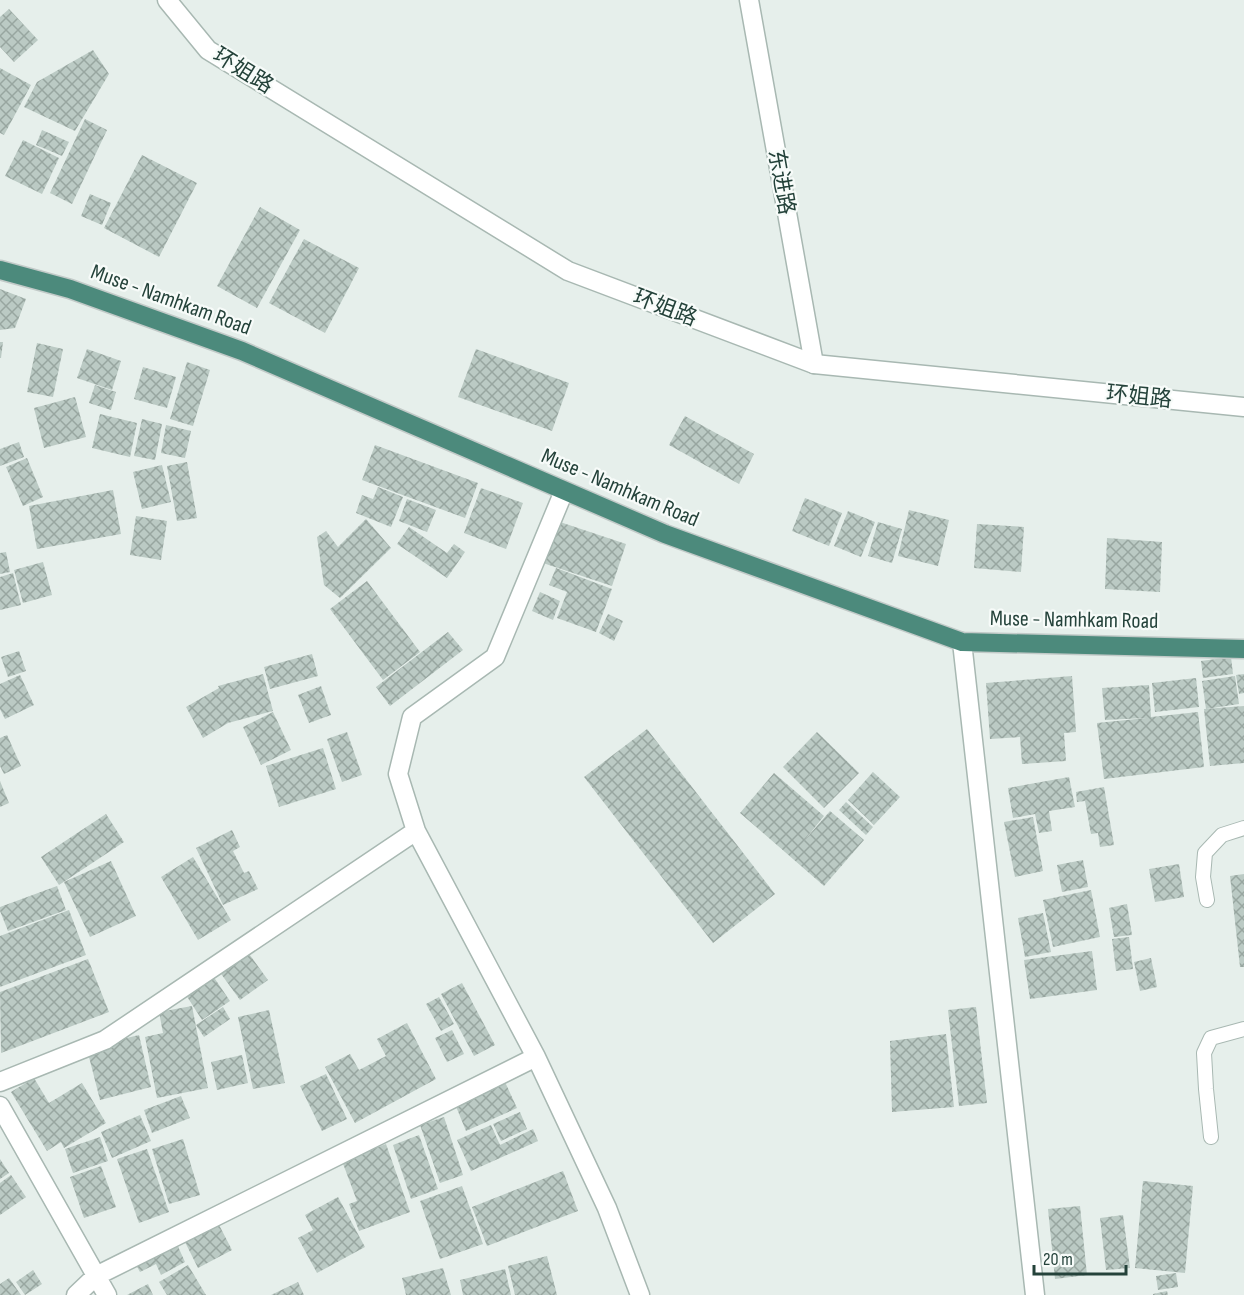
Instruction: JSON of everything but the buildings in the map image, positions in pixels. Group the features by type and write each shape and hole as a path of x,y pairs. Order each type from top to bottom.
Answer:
{"highway":[{"name":"Muse - Namhkam Road","path":"0,270 70,289 242,351 665,534 962,642 1244,649"}],"street":[{"name":"环姐路","path":"167,0 208,50 568,271 814,364 1244,407"},
{"name":"东进路","path":"749,0 814,364"},
{"path":"564,491 495,657 412,717 398,774 416,831 536,1057 607,1208 640,1295"},
{"path":"962,642 1035,1295"},
{"path":"0,1082 105,1040 416,831"},
{"path":"76,1295 96,1276 536,1057"},
{"path":"0,1106 107,1295"}],"lane":[{"path":"1208,900 1203,877 1205,853 1222,835 1244,828"},
{"path":"1212,1137 1204,1053 1211,1038 1244,1029"}]}
